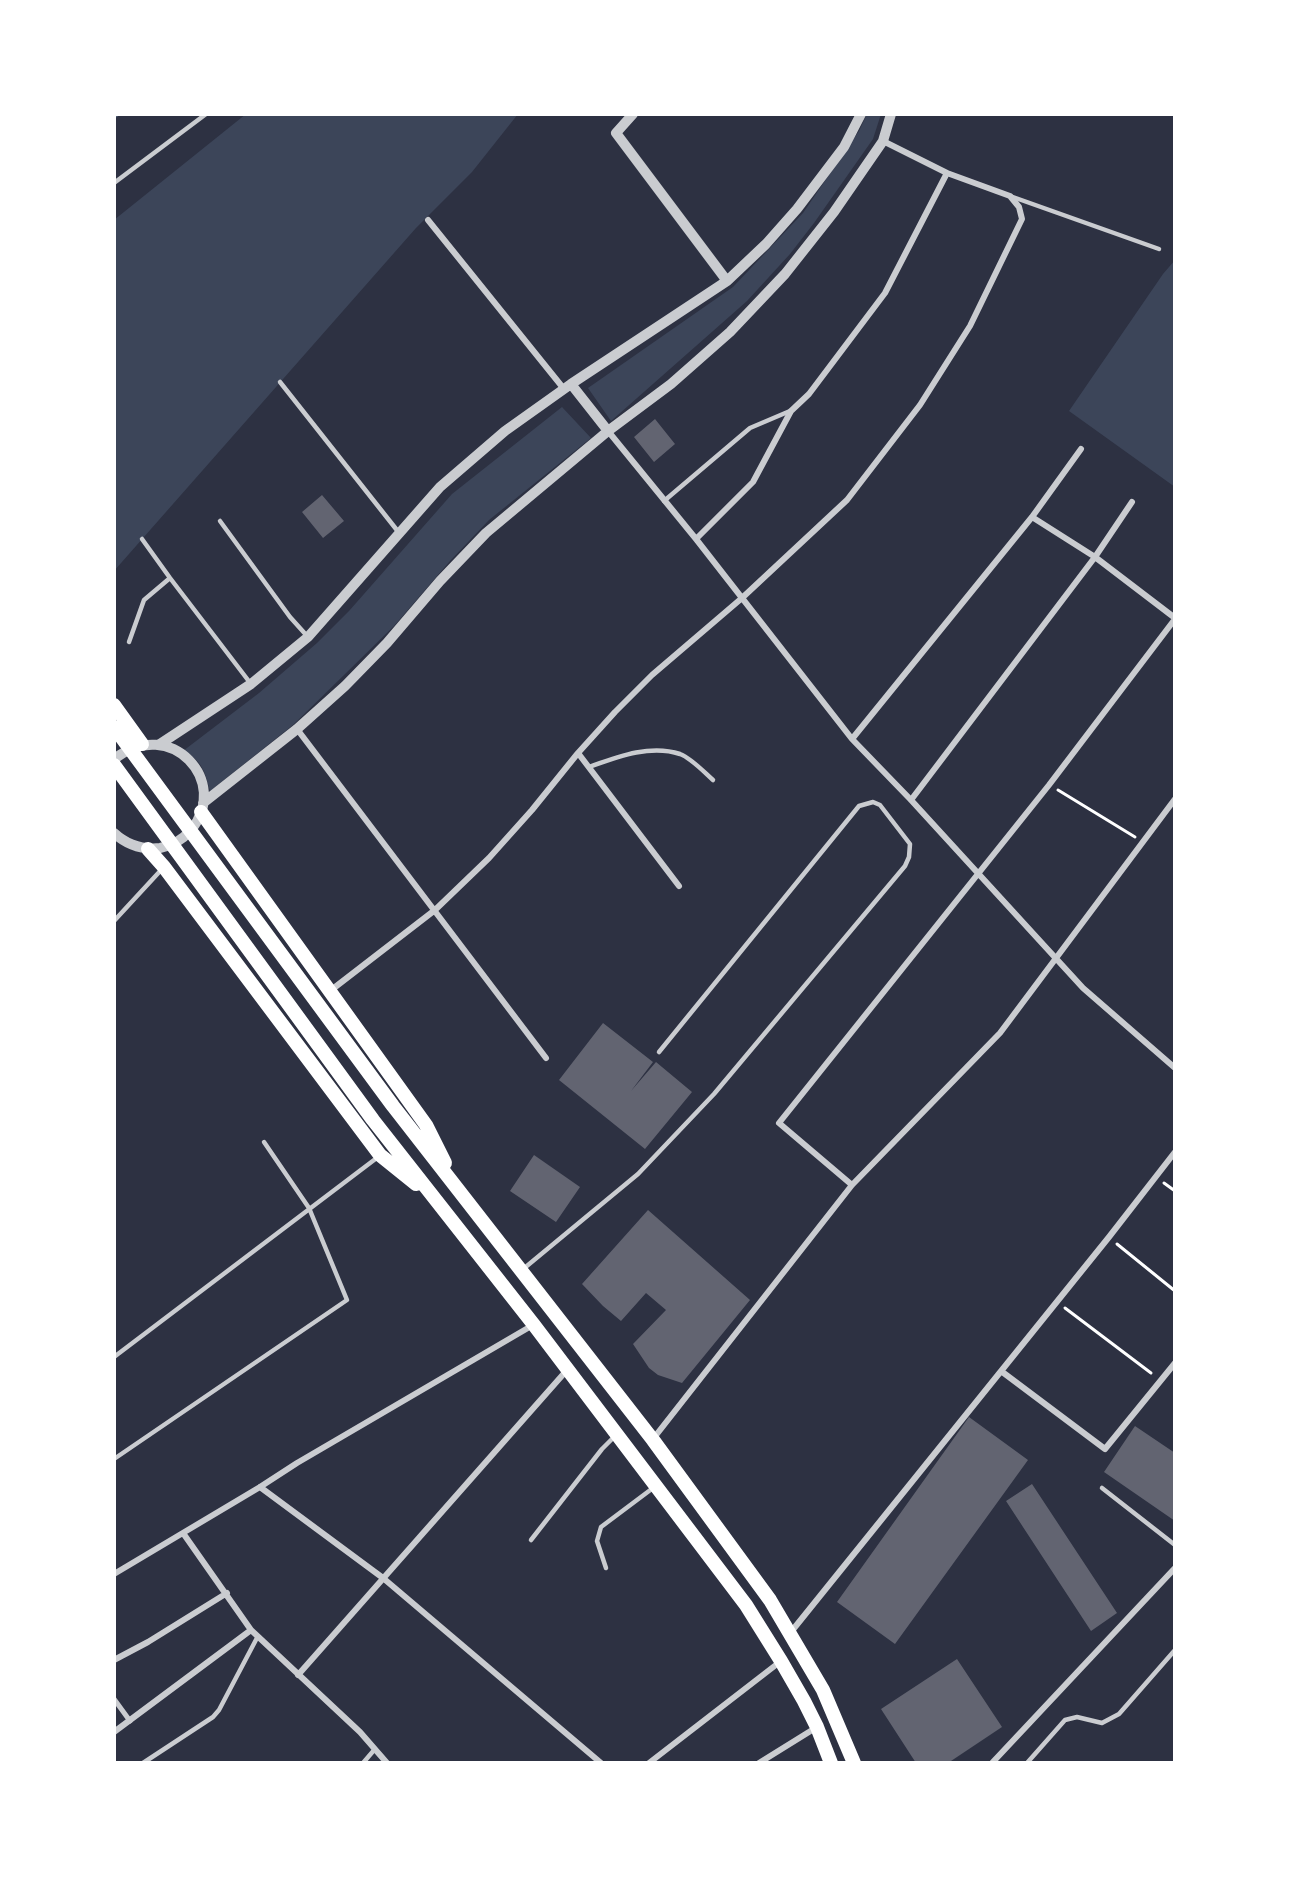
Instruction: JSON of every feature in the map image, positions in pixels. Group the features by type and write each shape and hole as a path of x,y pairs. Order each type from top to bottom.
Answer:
{"main road":[{"path":"114,705 142,744"},
{"path":"114,727 393,1106 653,1440 770,1600 823,1690 854,1763"},
{"path":"114,765 373,1120 534,1325 746,1605 781,1660 818,1727 831,1763"},
{"path":"202,808 329,992 426,1125 454,1184"},
{"path":"148,849 164,867 380,1155 435,1199"}],"street":[{"path":"633,114 616,133 728,281"},
{"path":"160,744 251,684 308,636 440,488 505,431 728,281 766,244 797,209 844,147 861,114"},
{"path":"202,808 345,686 387,643 440,580 486,533 608,431 671,384 730,332 784,274 827,221 883,141 891,114"},
{"path":"329,992 435,910 489,858 578,753 652,675 742,598 847,500 920,405 970,326 1022,219 1019,207 1010,196 947,173 883,141"},
{"path":"696,539 753,482 791,411 809,394 885,293 947,173"},
{"path":"428,220 568,387 608,431 696,539 852,739 1083,988 1175,1068"},
{"path":"852,739 1032,517 1081,449"},
{"path":"911,800 1095,557 1132,502"},
{"path":"852,1185 779,1123 1049,784 1175,619 1095,557 1032,517"},
{"path":"297,729 546,1058"},
{"path":"114,759 126,750 142,744 160,744 175,749 188,758 198,771 203,786 202,808 195,825 176,843 163,848 148,849 134,846 114,833"},
{"path":"578,753 679,886"},
{"path":"653,1440 852,1185 1000,1033 1175,799"},
{"path":"790,1633 1109,1238 1175,1152"},
{"path":"114,1574 297,1463 534,1325"},
{"path":"1000,1371 1105,1449 1175,1363"},
{"path":"298,1675 568,1370"},
{"path":"260,1487 383,1578 601,1763"},
{"path":"183,1533 252,1630 376,1748 387,1763"},
{"path":"992,1763 1175,1568"},
{"path":"114,1660 148,1642 227,1593"},
{"path":"114,1732 252,1630"},
{"path":"649,1763 781,1660"},
{"path":"114,1699 130,1721"},
{"path":"759,1763 818,1727"}],"lane":[{"path":"114,183 206,114"},
{"path":"1010,196 1159,249"},
{"path":"280,382 400,534"},
{"path":"664,501 750,428 791,411"},
{"path":"220,521 290,617 308,636"},
{"path":"142,539 251,684"},
{"path":"129,642 144,600 170,578"},
{"path":"589,767 628,753 660,751 681,754 713,780"},
{"path":"522,1270 638,1173 714,1094 905,866 909,857 910,844 880,804 873,801 858,806 659,1052"},
{"path":"114,921 164,867"},
{"path":"114,1460 347,1300 309,1208 264,1142"},
{"path":"114,1357 380,1155"},
{"path":"531,1540 602,1449 617,1434"},
{"path":"606,1568 597,1541 601,1527 656,1486"},
{"path":"1102,1488 1175,1545"},
{"path":"143,1763 213,1717 219,1710 258,1636"},
{"path":"1027,1763 1065,1720 1077,1717 1102,1724 1119,1714 1175,1650"},
{"path":"363,1763 376,1748"}],"path":[{"path":"1049,784 1142,841"},
{"path":"1109,1238 1175,1291"},
{"path":"1057,1302 1161,1380"}],"shaded area":[{"path":"246,114 518,114 472,172 416,228 114,571 114,220"},
{"path":"867,114 881,114 873,139 790,254 747,301 611,421 588,388 733,287 803,213 859,131"},
{"path":"1175,260 1175,487 1069,411"},
{"path":"562,407 591,438 489,520 394,626 293,725 210,791 202,767 195,758 183,751 259,693 317,643 349,611 452,494"}],"building":[{"path":"655,419 675,444 654,462 634,437"},
{"path":"322,495 344,521 323,538 302,512"},
{"path":"603,1023 653,1062 631,1091 656,1062 692,1092 645,1149 559,1080"},
{"path":"534,1155 580,1187 556,1222 510,1191"},
{"path":"648,1210 750,1300 682,1383 658,1375 649,1368 633,1344 666,1310 646,1293 621,1321 582,1284"},
{"path":"969,1417 1028,1460 895,1644 837,1602"},
{"path":"1135,1426 1175,1453 1175,1521 1104,1472"},
{"path":"1032,1484 1117,1613 1091,1631 1006,1501"},
{"path":"957,1659 1002,1727 948,1763 916,1763 881,1709"}]}
